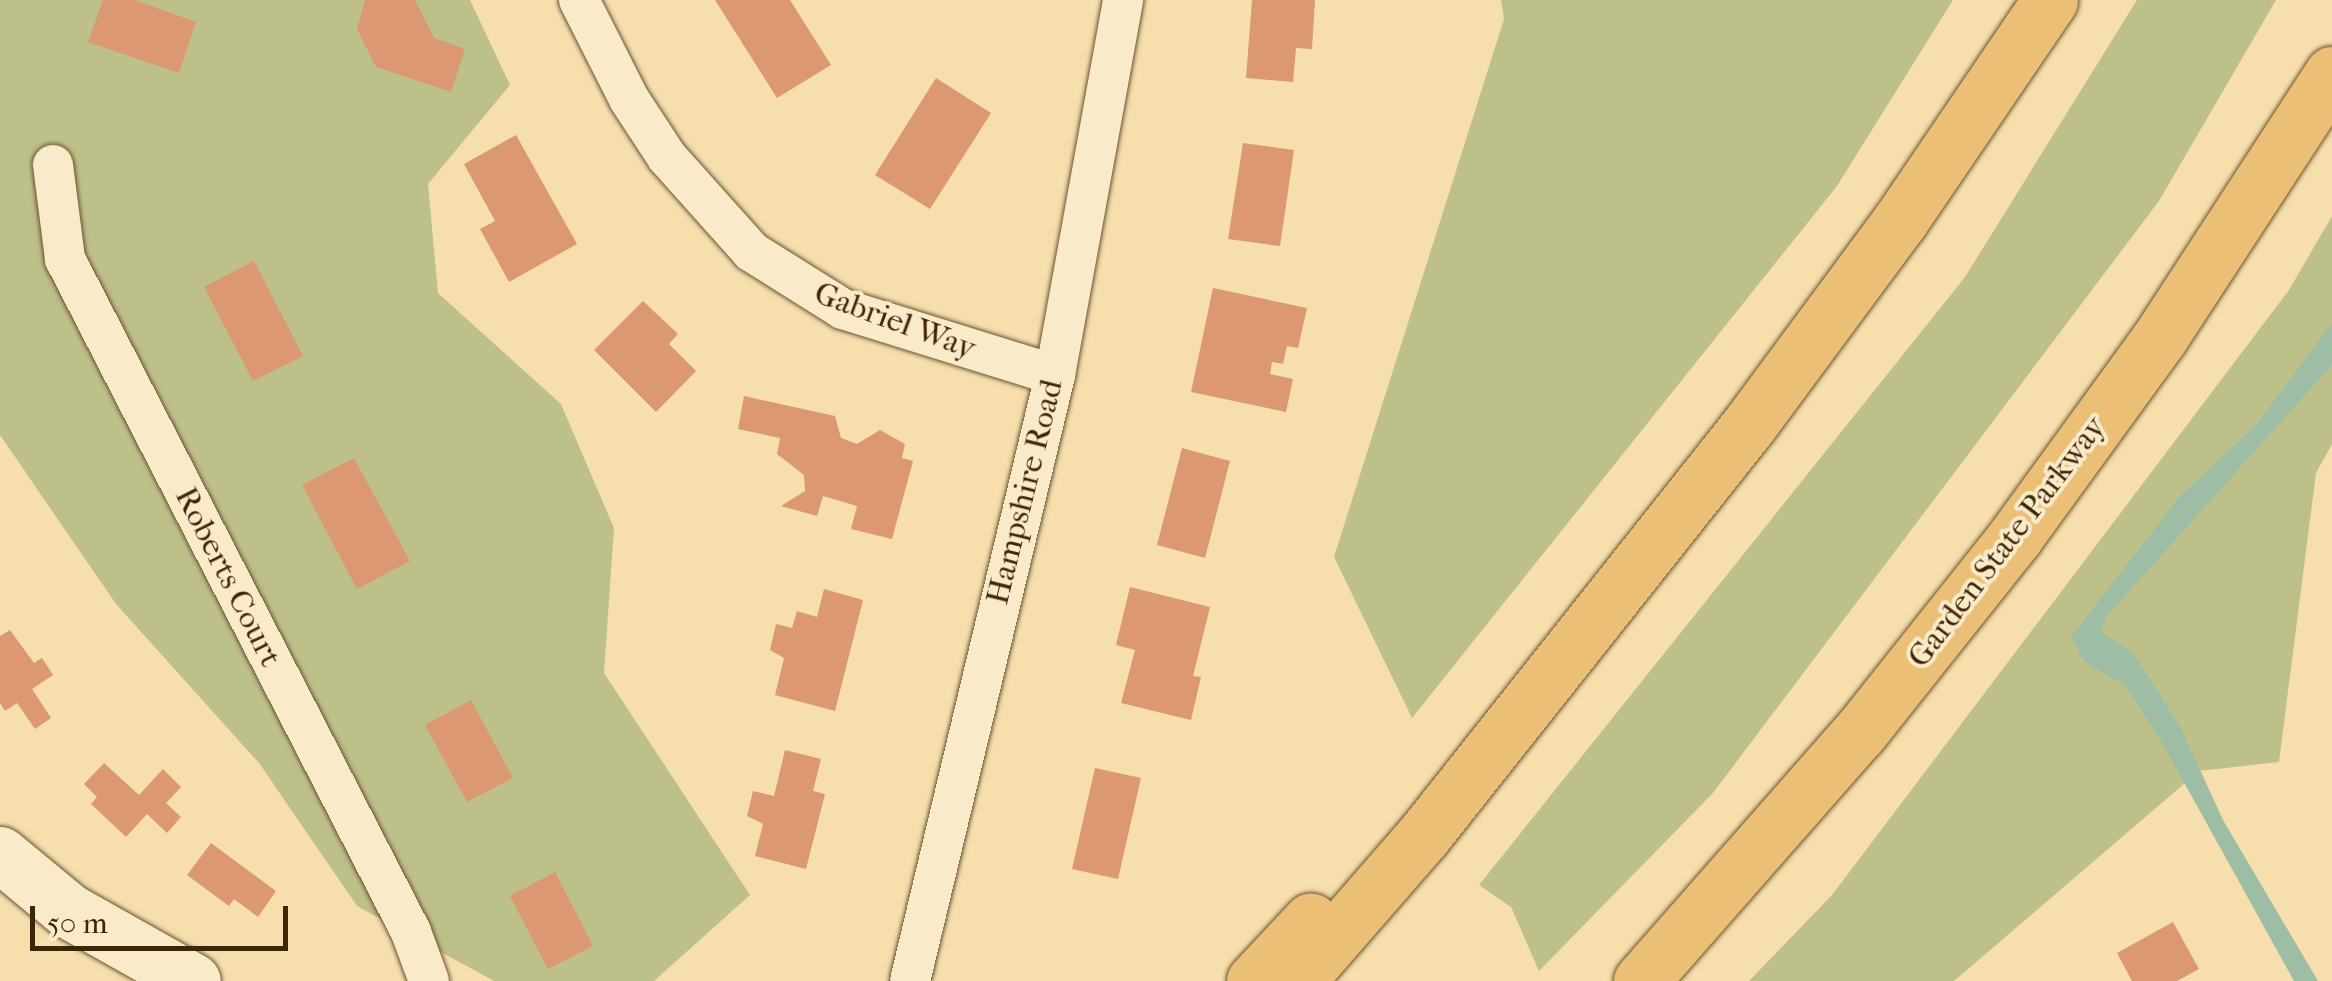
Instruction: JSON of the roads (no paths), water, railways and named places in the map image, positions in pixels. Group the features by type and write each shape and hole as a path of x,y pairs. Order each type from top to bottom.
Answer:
{"highway":[{"path":"1297,981 1424,835 1826,322 2050,0"},
{"name":"Garden State Parkway","path":"1641,981 1860,732 2015,536 2161,336 2332,74"},
{"path":"1254,981 1594,619"}],"street":[{"name":"Gabriel Way","path":"579,0 629,99 667,157 752,252 843,309 1054,375"},
{"name":"Hampshire Road","path":"910,981 1054,375 1090,208 1123,0"},
{"name":"Roberts Court","path":"52,165 65,259 411,932 430,981"},
{"path":"0,854 70,911 193,981"}]}
